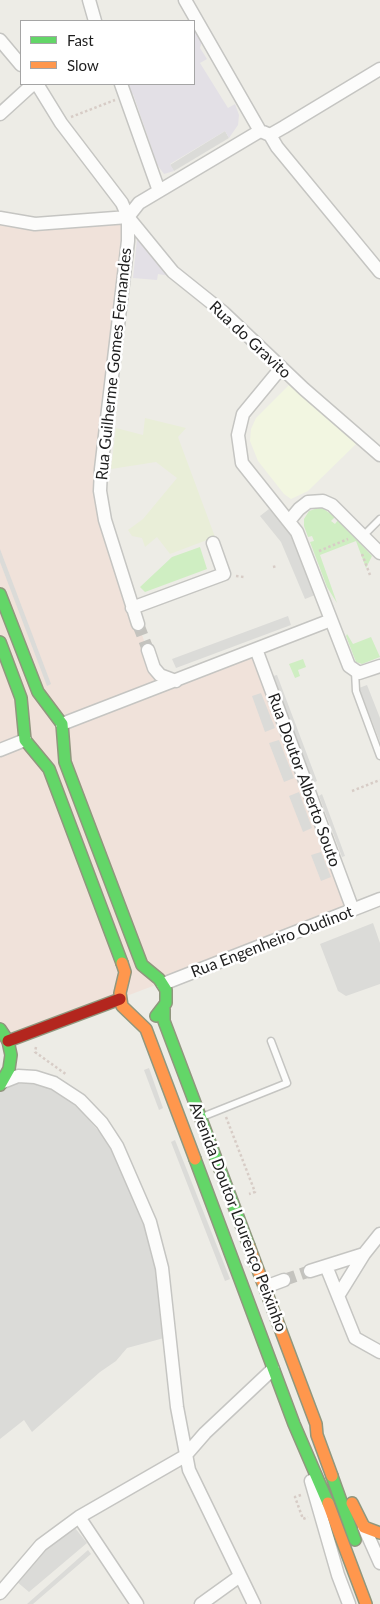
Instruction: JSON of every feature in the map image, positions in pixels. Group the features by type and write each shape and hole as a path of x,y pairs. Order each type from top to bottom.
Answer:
{"main road":[{"path":"0,594 38,692 58,719 65,762 142,965 159,980"},
{"path":"0,642 21,698 27,739 49,769 125,972 120,999 8,1041"},
{"path":"27,739 35,714 58,719"},
{"path":"27,739 39,752 50,752 62,740"},
{"path":"122,987 132,976 139,974 159,980"},
{"name":"Avenida Doutor Lourenço Peixinho","path":"159,980 167,996 164,1022 316,1424 317,1435 378,1604"},
{"name":"Avenida Doutor Lourenço Peixinho","path":"120,999 125,1011 146,1029 294,1424 331,1510 366,1604"},
{"path":"136,1019 152,1018 164,1009"},
{"path":"0,1029 8,1041 11,1055 10,1069 2,1083"},
{"name":"Avenida Doutor Lourenço Peixinho","path":"316,1424 324,1434 356,1515 364,1527"},
{"path":"364,1527 380,1533"}],"street":[{"path":"89,0 95,20"},
{"path":"185,0 265,133 380,272"},
{"path":"0,40 20,64"},
{"path":"0,218 35,224 128,217 139,203 160,190 380,69"},
{"path":"0,114 34,85"},
{"name":"Rua do Gravito","path":"36,85 61,123 122,203 128,217 173,272 223,312 340,422 380,455"},
{"path":"121,85 160,190"},
{"name":"Rua Guilherme Gomes Fernandes","path":"128,217 128,241 100,491 105,520 138,624"},
{"path":"281,368 243,414 238,435 242,464 297,532 349,666 355,671 366,672 380,666"},
{"path":"289,521 298,509 308,502 323,500 332,505 380,553"},
{"path":"132,608 224,574 213,543"},
{"path":"58,719 146,692 331,620"},
{"name":"Rua Doutor Alberto Souto","path":"256,649 353,910"},
{"path":"148,650 154,668 160,675 176,681"},
{"path":"146,692 151,685 154,668"},
{"path":"0,750 27,739"},
{"name":"Rua Engenheiro Oudinot","path":"159,980 380,899"},
{"path":"2,1083 18,1076 35,1077 54,1083 80,1100 102,1123 117,1146 150,1222 162,1268 177,1407 189,1470 254,1604"},
{"path":"338,1296 364,1254 380,1234"},
{"path":"310,1270 364,1254"},
{"path":"326,1266 355,1338 380,1352"},
{"path":"265,1287 284,1280"},
{"path":"0,1593 42,1545 79,1517 185,1456 205,1433 273,1369"},
{"name":"Avenida Doutor Lourenço Peixinho","path":"294,1424 338,1576 349,1604"},
{"path":"79,1517 137,1604"},
{"name":"Avenida Doutor Lourenço Peixinho","path":"364,1527 380,1563"},
{"path":"201,1604 240,1576"}],"lane":[{"path":"362,535 380,518"},
{"path":"355,671 356,691 380,756"},
{"path":"201,1117 287,1083 270,1041"}],"path":[{"path":"61,123 79,113 114,100"},
{"path":"306,557 362,535"},
{"path":"352,791 380,780"},
{"path":"36,1043 35,1052 66,1073"},
{"path":"220,1120 227,1117 255,1192 248,1194"},
{"path":"301,1495 295,1497 300,1512 303,1519 309,1516"}],"shaded area":[{"path":"195,22 204,35 200,48 207,59 200,63 228,108 235,104 239,115 238,125 229,138 225,131 170,164 174,171 164,174 147,151 152,149 133,94 128,96 124,85 195,85"},
{"path":"225,131 229,138 174,171 170,165"},
{"path":"128,217 100,491 138,624 154,668 169,679 256,649 353,910 8,1041 0,1029 0,218"},
{"path":"139,220 178,267 170,276 158,274 157,280 133,278"},
{"path":"289,385 356,444 308,491 291,499 284,494 258,461 250,441 251,429 256,418"},
{"path":"145,418 186,428 178,437 215,537 170,554 157,537 145,547 142,538 132,536 128,530 143,519 177,478 156,462 111,469 116,428 143,435"},
{"path":"269,509 294,539 315,595 305,599 281,542 260,516"},
{"path":"0,549 51,684 47,686 0,562"},
{"path":"288,616 291,625 176,668 172,659"},
{"path":"277,675 317,781 313,783 273,676"},
{"path":"367,685 380,718 380,742 359,688"},
{"path":"261,693 275,728 265,732 252,696"},
{"path":"279,740 294,778 284,782 269,743"},
{"path":"299,792 312,828 303,832 289,796"},
{"path":"322,794 345,856 342,857 319,796"},
{"path":"321,852 331,877 321,881 311,855"},
{"path":"373,923 380,943 380,984 346,996 338,991 320,944"},
{"path":"149,1068 163,1108 159,1110 144,1070"},
{"path":"30,1083 60,1092 81,1111 110,1144 145,1229 157,1269 164,1338 127,1348 116,1361 100,1372 32,1432 24,1420 0,1439 0,1091 17,1084"},
{"path":"175,1140 230,1279 225,1281 171,1142"},
{"path":"75,1528 87,1543 29,1592 16,1581 45,1549"},
{"path":"88,1550 91,1554 33,1604 27,1604"}],"green space":[{"path":"321,507 335,517 331,521 335,524 338,520 372,556 366,568 356,541 320,555 337,603 327,587 310,542 314,541 312,536 308,537 304,526 304,519 309,511"},
{"path":"200,547 207,569 145,592 140,587 172,557"},
{"path":"347,634 353,644 371,637 380,657 362,664 356,662 346,636"},
{"path":"303,659 306,667 298,670 300,676 295,678 289,664"}],"tunnel":[{"path":"138,624 148,650"},
{"path":"284,1280 310,1271"}],"traffic: fast":[{"path":"0,594 38,692 62,724 65,762 142,965 159,979 166,990 166,1003 156,1016"},
{"path":"0,642 21,698 25,740 49,769 122,963"},
{"path":"164,1009 164,1021 249,1246"},
{"path":"0,1029 8,1041 11,1055 9,1069 0,1085"},
{"path":"195,1159 294,1424 328,1503"},
{"path":"332,1476 355,1540"}],"traffic: slow":[{"path":"122,963 125,972 120,993 122,1006 146,1029 195,1159"},
{"path":"249,1246 316,1424 317,1435 332,1476"},
{"path":"328,1503 366,1604"},
{"path":"352,1503 364,1527 380,1533"}],"traffic: jam":[{"path":"8,1041 120,999"}]}
